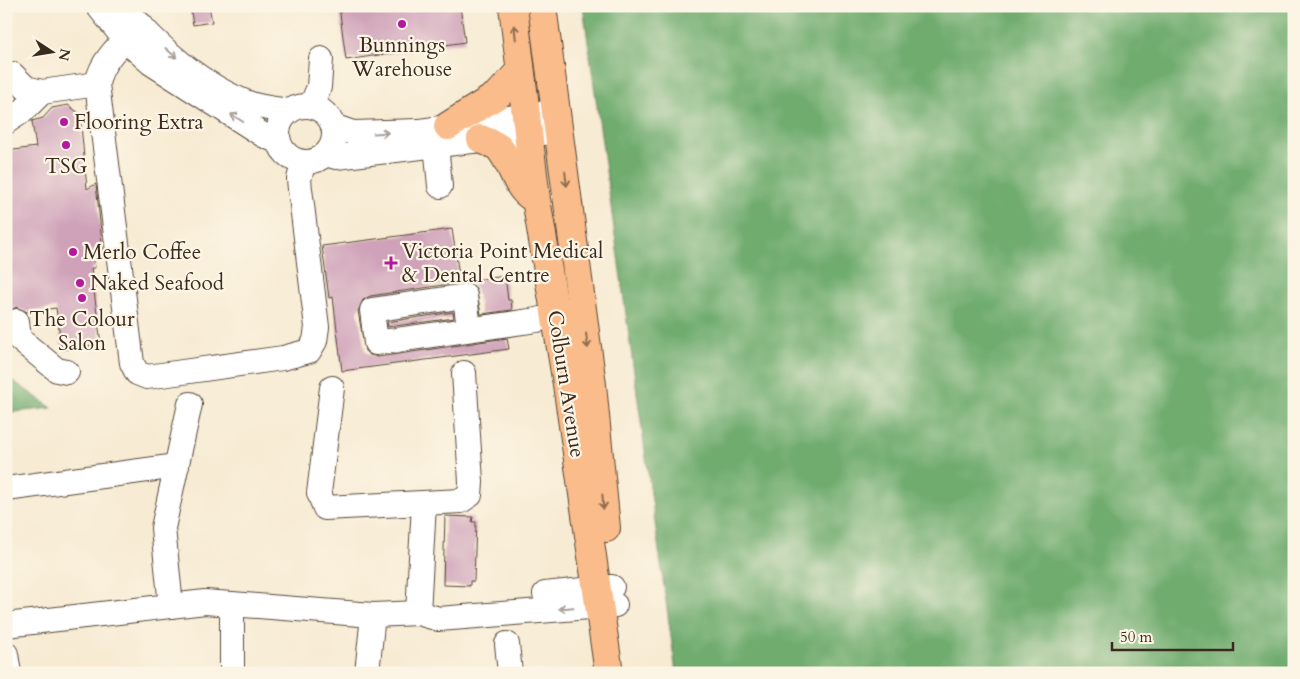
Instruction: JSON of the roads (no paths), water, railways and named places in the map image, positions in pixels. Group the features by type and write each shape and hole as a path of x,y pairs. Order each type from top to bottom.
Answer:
{"main road":[{"name":"Colburn Avenue","path":"512,6 536,199 555,315 606,596 624,664 623,673"},
{"name":"Colburn Avenue","path":"542,6 592,385 606,596 609,673"},
{"path":"442,135 499,94 519,72"},
{"path":"481,139 498,146 511,164 525,194 536,199"}],"street":[{"path":"98,6 133,33 213,84 252,104 325,113 333,126 333,141 315,158 300,178 317,327 315,341 308,351 283,358 147,377 137,374 132,363 97,84 99,71 133,33"},
{"path":"124,6 133,33 167,76 263,135 279,142"},
{"path":"321,59 319,87 300,109 279,125 279,142 288,156 336,157 442,135 558,121"},
{"path":"12,74 26,88 42,92 97,84"},
{"path":"6,122 24,110 42,92"},
{"path":"333,126 353,133 442,135 481,139 526,125"},
{"path":"440,186 442,135"},
{"path":"469,329 555,315"},
{"path":"17,321 19,339 57,370 67,372"},
{"path":"332,388 319,493 325,508 460,501 470,495 471,482 464,373"},
{"path":"171,606 164,528 190,404"},
{"path":"6,489 177,466"},
{"path":"418,613 424,504"},
{"path":"6,626 205,602 373,615 418,613 439,619 460,610 606,596"},
{"path":"232,604 232,673"},
{"path":"367,673 373,615"},
{"path":"507,644 510,673"},
{"path":"6,654 9,673"}],"place":[{"name":"Bunnings Warehouse","path":"402,24"},
{"name":"Flooring Extra","path":"64,122"},
{"name":"TSG","path":"66,145"},
{"name":"Merlo Coffee","path":"73,252"},
{"name":"Victoria Point Medical & Dental Centre","path":"391,263"},
{"name":"Naked Seafood","path":"80,283"},
{"name":"The Colour Salon","path":"82,298"}]}
